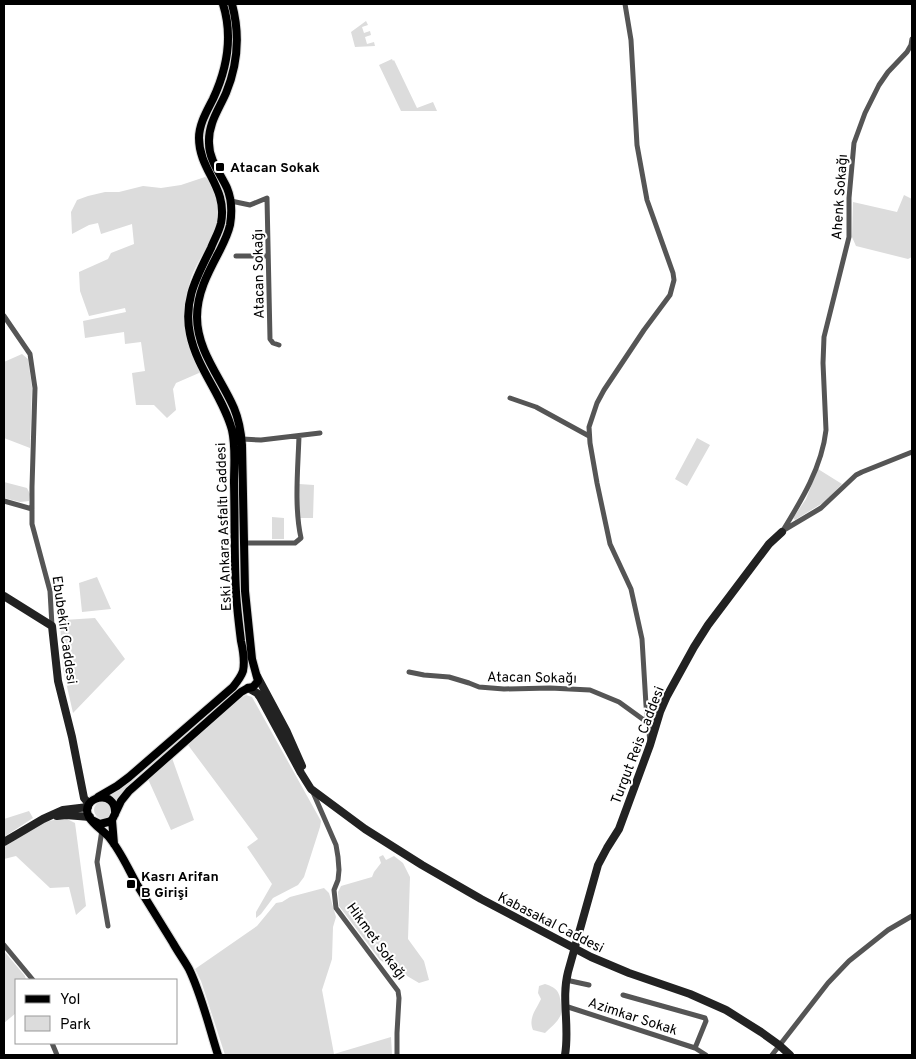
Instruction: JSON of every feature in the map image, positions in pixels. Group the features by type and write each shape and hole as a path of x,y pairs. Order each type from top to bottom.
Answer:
{"main road":[{"name":"Eski Ankara Asfaltı Caddesi","path":"223,4 228,33 227,55 222,79 202,123 199,137 201,154 206,169 221,198 222,214 220,227 193,284 188,311 193,346 204,372 224,409 233,436 236,592 244,666 241,677"},
{"name":"Eski Ankara Asfaltı Caddesi","path":"232,4 237,26 235,63 226,92 210,129 209,143 210,156 227,188 231,201 231,212 228,231 203,283 197,317 198,332 202,345 234,408 240,425 242,439 245,591 252,659 257,676"},
{"path":"91,819 104,824 113,818 121,801 129,791 241,692 257,684 257,676 253,672 247,671 242,674 233,686 199,717 129,777 94,799 89,805 88,811 91,819 114,844 188,968 201,1000 218,1055"},
{"path":"241,677 242,684 248,688"},
{"path":"98,797 106,798 115,807 113,818 114,844"}],"street":[{"path":"625,4 631,40 637,145 647,200 674,280 670,295 621,364 597,403 589,427 589,436 610,544 631,589 642,640 650,745"},
{"name":"Ahenk Sokağı","path":"782,532 803,497 820,456 826,430 823,363 824,337 849,237 849,198 854,143 879,85 888,72 907,52 912,40"},
{"name":"Atacan Sokağı","path":"231,201 250,205 267,198 270,340 279,345"},
{"path":"236,256 268,256"},
{"name":"Ebubekir Caddesi","path":"4,316 30,354 34,388 32,524 50,591 58,681 72,737 84,798 89,805"},
{"path":"510,398 536,407 589,436"},
{"path":"242,439 261,440 320,433"},
{"path":"243,543 295,543 301,538 298,524 300,436"},
{"name":"Turgut Reis Caddesi","path":"565,1055 567,1038 566,980 598,865 619,829 667,696 694,647 708,625 769,544 782,532 821,508 856,475 912,452"},
{"path":"4,501 32,509"},
{"path":"4,596 52,626"},
{"name":"Atacan Sokağı","path":"410,672 449,677 480,688 590,690 619,702 648,722"},
{"name":"Hikmet Sokağı","path":"257,676 286,732 336,845 340,870 334,890 336,908 398,991 397,1055"},
{"name":"Hikmet Sokağı","path":"248,688 260,697 311,788"},
{"name":"Kabasakal Caddesi","path":"311,788 366,829 422,865 489,904 612,967 709,1002 744,1020 790,1055"},
{"path":"4,842 43,819 63,810 89,805"},
{"path":"43,819 66,815 91,819"},
{"path":"102,830 97,862 108,926"},
{"path":"772,1055 828,982 849,960 882,935 912,916"},
{"path":"4,945 32,979"},
{"name":"Azimkar Sokak","path":"566,980 589,985"},
{"name":"Azimkar Sokak","path":"623,995 705,1018 706,1022 694,1048"},
{"name":"Azimkar Sokak","path":"566,1006 694,1048 706,1055"}],"green space":[{"path":"227,4 230,4 232,12 234,49 228,78 207,129 228,204 228,220 224,233 201,279 196,297 195,320 230,406 237,429 240,470 237,470 233,422 198,348 192,319 193,303 198,283 224,226 225,218 226,205 223,192 206,159 203,147 203,132 228,69 232,36"},
{"path":"366,21 368,25 362,27 364,33 370,31 371,35 365,37 367,44 374,42 375,46 355,47 351,32"},
{"path":"392,59 417,108 433,102 437,111 401,111 379,65"},
{"path":"205,177 214,189 219,215 211,238 193,273 185,308 188,339 200,370 199,373 176,383 173,389 176,410 167,418 154,405 136,405 132,373 145,371 141,342 125,344 124,332 85,338 83,321 126,312 125,308 89,316 80,291 79,272 108,259 111,253 134,244 132,224 101,234 98,223 89,225 72,234 71,212 77,200 88,196 105,192 119,192 143,186 161,188 181,185"},
{"path":"904,195 912,199 912,257 908,259 856,246 852,237 853,202 897,212"},
{"path":"22,354 28,359 32,387 30,448 4,438 4,362"},
{"path":"697,438 710,445 687,486 675,479"},
{"path":"818,469 842,484 826,501 795,520 793,518 806,499"},
{"path":"238,477 240,477 250,667 247,667 239,587"},
{"path":"4,482 27,488 30,494 29,501 20,502 4,498"},
{"path":"299,484 314,485 313,518 299,518"},
{"path":"272,517 284,518 284,539 272,539"},
{"path":"97,577 111,609 82,612 79,583"},
{"path":"95,618 125,659 73,713 63,669 60,623 64,620"},
{"path":"239,685 242,688 133,780 117,801 109,795 118,791"},
{"path":"246,695 252,697 321,821 304,877 298,885 273,898 256,918 256,912 272,884 247,847 258,839 188,745"},
{"path":"172,758 194,820 171,830 148,779"},
{"path":"103,801 109,804 112,810 109,816 103,819 97,816 94,810 97,804"},
{"path":"29,811 33,818 4,837 4,819"},
{"path":"57,819 67,819 75,823 86,906 76,915 69,887 50,888 16,856 4,859 4,847 42,823"},
{"path":"383,855 386,860 394,856 403,863 410,877 408,939 424,961 429,980 419,983 380,960 339,906 338,892 341,886 372,877 381,863 379,857"},
{"path":"324,888 329,893 336,917 333,927 332,959 322,990 334,1054 391,1037 392,1055 225,1055 201,981 195,969 257,926 276,903 290,897"},
{"path":"4,951 26,979 15,979 15,1014 4,1023"},
{"path":"545,984 558,991 562,1009 558,1019 545,1033 533,1030 531,1022 541,999 538,993 539,986"}],"place":[{"name":"Atacan Sokak","path":"220,167"},
{"name":"Kasrı Arifan B Girişi","path":"131,884"}]}
